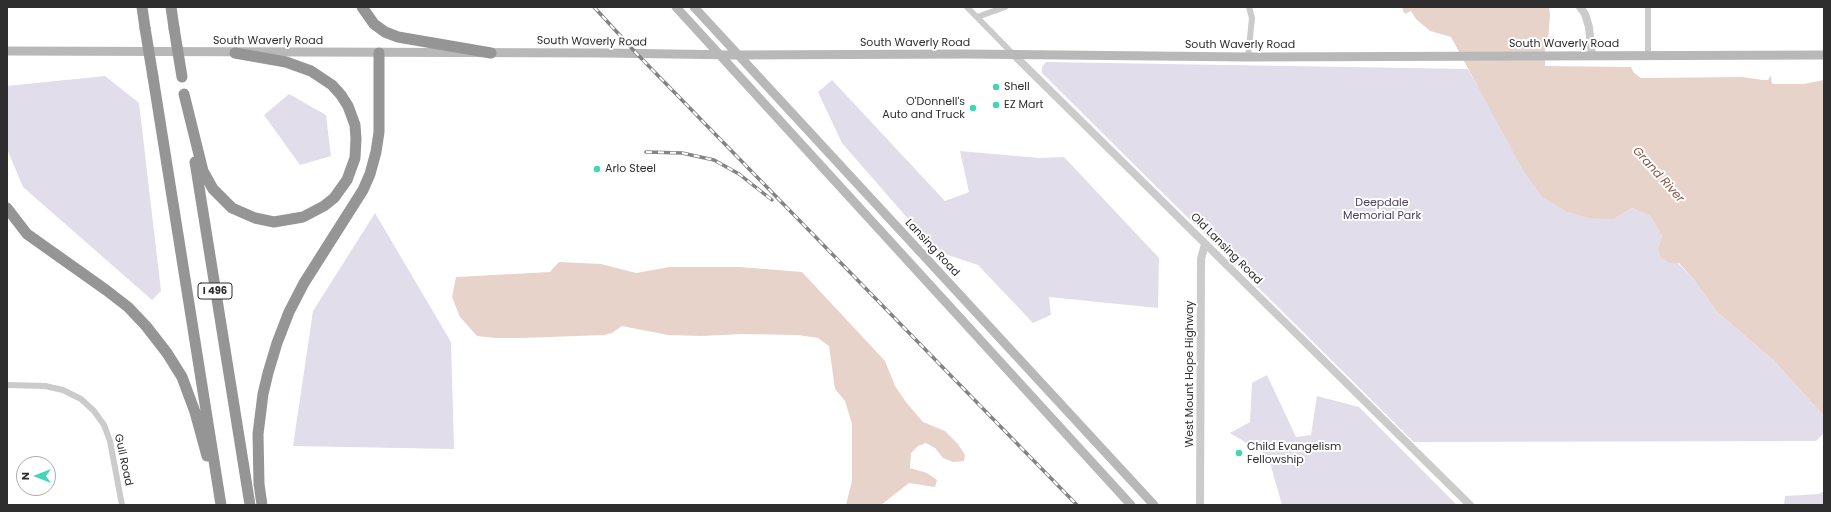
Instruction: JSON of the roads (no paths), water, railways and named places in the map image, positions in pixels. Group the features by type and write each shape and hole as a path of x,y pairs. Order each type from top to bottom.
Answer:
{"highway":[{"name":"I 496","path":"142,7 220,505"},
{"name":"I 496","path":"171,7 250,505"},
{"path":"362,7 374,24 385,32 398,37 491,53"},
{"path":"184,94 203,171 213,190 232,208 255,218 274,222 303,218 324,206 334,198 347,180 355,158 355,125 348,106 332,85 311,71 286,62 234,53"},
{"path":"262,505 258,468 258,434 263,394 268,373 277,343 289,312 304,283 363,190 370,174 376,152 379,132 379,53"},
{"path":"7,208 27,234 128,307 146,326 167,353 182,377 195,412 220,505"}],"main road":[{"path":"676,7 1131,505"},
{"name":"Lansing Road","path":"694,7 1154,505"},
{"name":"South Waverly Road","path":"7,52 1248,57 1824,55"}],"street":[{"name":"Old Lansing Road","path":"967,7 1470,505"},
{"path":"977,17 1006,7"},
{"path":"1248,57 1252,18 1249,7"},
{"path":"1580,7 1585,14 1589,27 1592,56"},
{"path":"1648,7 1648,56"},
{"name":"West Mount Hope Highway","path":"1200,505 1201,259 1205,244"},
{"name":"Gull Road","path":"7,385 45,386 63,390 81,399 94,411 104,425 110,441 122,505"}],"water":[{"name":"Grand River","path":"1406,7 1549,7 1550,15 1548,41 1545,42 1545,66 1631,67 1634,73 1641,78 1742,77 1768,80 1771,75 1772,84 1803,84 1824,80 1824,416 1773,360 1716,311 1694,280 1679,263 1669,263 1660,257 1658,247 1662,236 1650,216 1632,208 1614,219 1590,218 1568,212 1542,197 1523,170 1451,37 1430,31 1416,19 1411,11 1405,14 1402,9"},
{"path":"559,262 601,264 636,273 670,267 740,267 802,272 885,361 895,386 923,422 945,431 958,444 965,455 964,461 953,462 943,458 935,448 926,443 918,446 911,453 910,468 927,473 937,480 935,487 909,483 881,505 846,505 852,481 852,424 845,401 835,389 829,346 818,338 798,335 668,335 622,326 612,333 604,335 496,338 477,336 460,317 452,297 456,277 550,272"}],"railway":[{"path":"594,7 637,54 1077,505"},
{"path":"646,152 682,153 714,160 739,174 772,200"}],"place":[{"name":"Shell","path":"996,87"},
{"name":"EZ Mart","path":"996,105"},
{"name":"O'Donnell's Auto and Truck","path":"973,108"},
{"name":"Arlo Steel","path":"597,169"},
{"name":"Child Evangelism Fellowship","path":"1239,453"}],"park label":[{"name":"Deepdale Memorial Park","path":"1382,209"}]}
